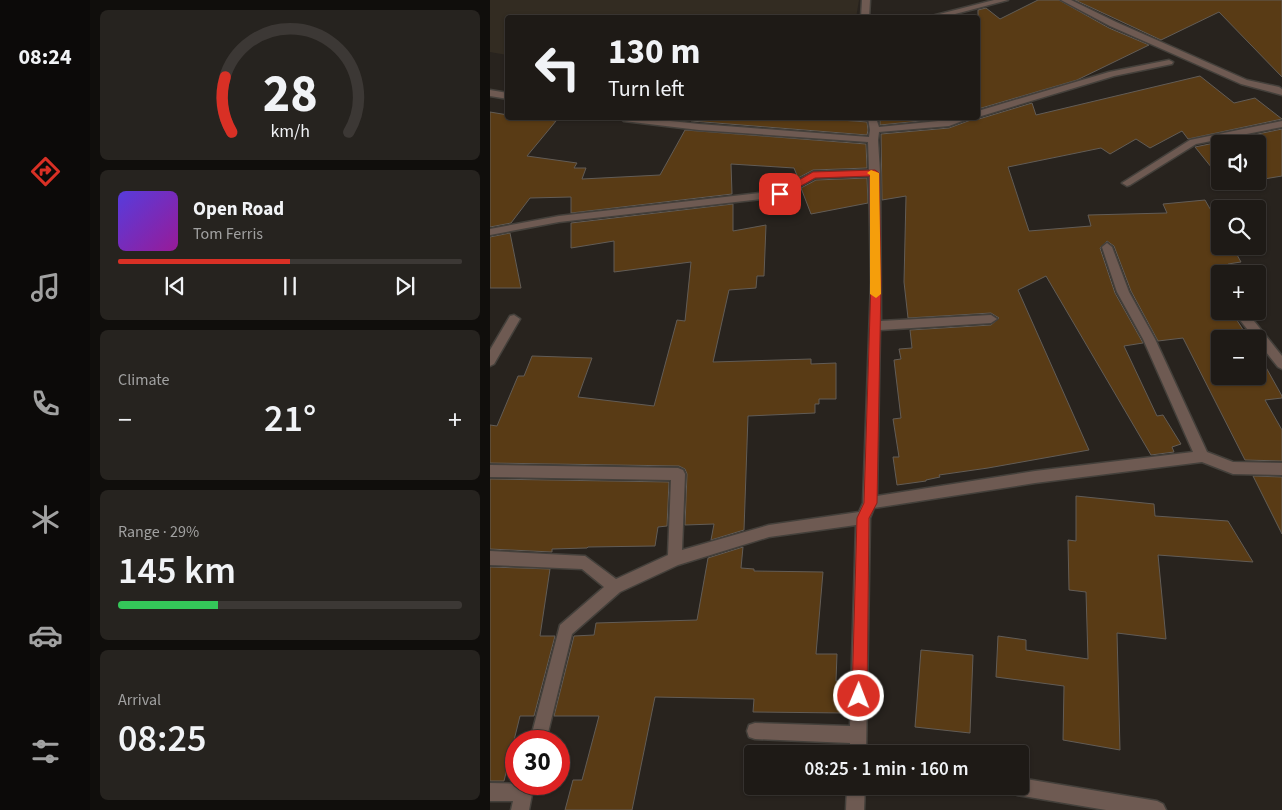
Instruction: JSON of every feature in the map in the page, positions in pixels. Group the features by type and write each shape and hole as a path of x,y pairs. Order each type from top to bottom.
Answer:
{"street":[{"path":"864,15 866,0"},
{"path":"941,15 1004,0"},
{"path":"1065,0 1113,24 1244,82 1280,90"},
{"path":"980,113 1112,74 1169,62"},
{"path":"490,93 505,96"},
{"path":"641,120 699,127 874,129 948,123 959,120"},
{"path":"1127,183 1193,142 1282,124"},
{"path":"858,745 863,518 870,503 875,326 874,129"},
{"path":"490,232 559,219 780,194 813,175 875,173"},
{"path":"1107,247 1123,292 1148,339 1202,456"},
{"path":"490,361 514,319"},
{"path":"875,326 991,319"},
{"path":"1246,320 1282,364"},
{"path":"870,503 1035,477 1202,456 1233,468 1282,469"},
{"path":"490,471 678,474 675,558"},
{"path":"541,730 565,630 615,587 675,558 769,531 863,518"},
{"path":"490,558 585,563 615,587"},
{"path":"755,730 858,735"},
{"path":"1029,788 1157,810"},
{"path":"490,792 523,796"},
{"path":"855,810 856,795"}],"shaded area":[{"path":"490,0 859,0 856,15 505,15 505,55 490,52"}],"building":[{"path":"1038,0 1059,0 1109,28 1149,45 1077,80 980,108 980,15 978,15 978,10 986,8 1000,19"},
{"path":"1075,0 1282,0 1282,77 1219,12 1161,40"},
{"path":"1200,76 1234,103 1255,98 1282,119 1188,139 1182,131 1150,148 1136,139 1110,154 1101,148 1008,167 1029,231 1091,226 1088,215 1167,213 1163,204 1205,200 1211,210 1211,255 1237,255 1241,262 1229,265 1211,265 1211,320 1237,320 1243,330 1211,330 1211,385 1266,385 1266,367 1282,396 1282,398 1265,400 1282,430 1282,461 1245,460 1183,338 1158,341 1131,291 1114,246 1107,241 1100,248 1115,293 1143,343 1124,346 1157,416 1163,415 1181,444 1172,447 1174,452 1151,455 1046,276 1018,290 1089,450 939,475 940,477 926,481 897,485 893,457 899,457 893,419 901,418 894,360 901,359 899,349 912,348 910,330 991,325 999,318 991,313 908,318 904,282 906,196 882,200 881,134 949,128 1032,103 1036,115"},
{"path":"490,112 505,114 505,120 556,121 527,156 577,163 574,168 586,168 582,179 660,175 685,130 866,144 867,168 813,170 798,178 794,168 731,164 732,194 571,213 571,197 530,198 511,223 490,227"},
{"path":"840,120 867,122 868,130 867,135 691,121"},
{"path":"880,120 931,120 880,125"},
{"path":"1282,129 1282,176 1266,179 1266,135 1253,135"},
{"path":"1211,144 1211,167 1195,147"},
{"path":"867,178 868,203 811,214 801,188 816,180"},
{"path":"733,204 733,231 766,225 764,276 757,276 756,288 729,290 713,362 811,359 811,364 836,363 836,399 819,399 819,404 815,404 815,413 748,416 744,530 711,540 714,524 685,525 687,474 685,469 679,466 490,463 490,425 497,426 518,376 524,376 532,356 592,358 578,397 654,406 677,320 685,321 691,262 614,272 614,241 571,248 571,223"},
{"path":"510,233 521,288 490,288 490,237"},
{"path":"1253,476 1282,477 1282,534"},
{"path":"490,479 669,482 667,526 658,527 655,546 552,549 552,552 490,549"},
{"path":"1076,496 1154,504 1155,516 1228,521 1253,562 1158,555 1166,639 1117,633 1120,750 1063,740 1064,686 996,677 998,636 1026,640 1026,650 1088,659 1086,592 1069,590 1068,540 1076,541"},
{"path":"743,547 741,568 754,569 754,571 823,572 816,654 837,654 836,681 846,681 845,713 753,712 754,699 655,697 632,810 565,810 573,780 582,780 599,716 554,716 574,636 594,635 596,623 697,620 708,558"},
{"path":"490,567 550,569 540,636 555,636 534,716 520,716 517,730 505,730 504,781 490,781"},
{"path":"921,650 973,655 970,733 915,727"}],"slow traffic":[{"path":"871,173 875,173 876,294"}],"route":[{"path":"780,194 813,175 875,173 876,282 870,503 863,518 859,696"}]}
